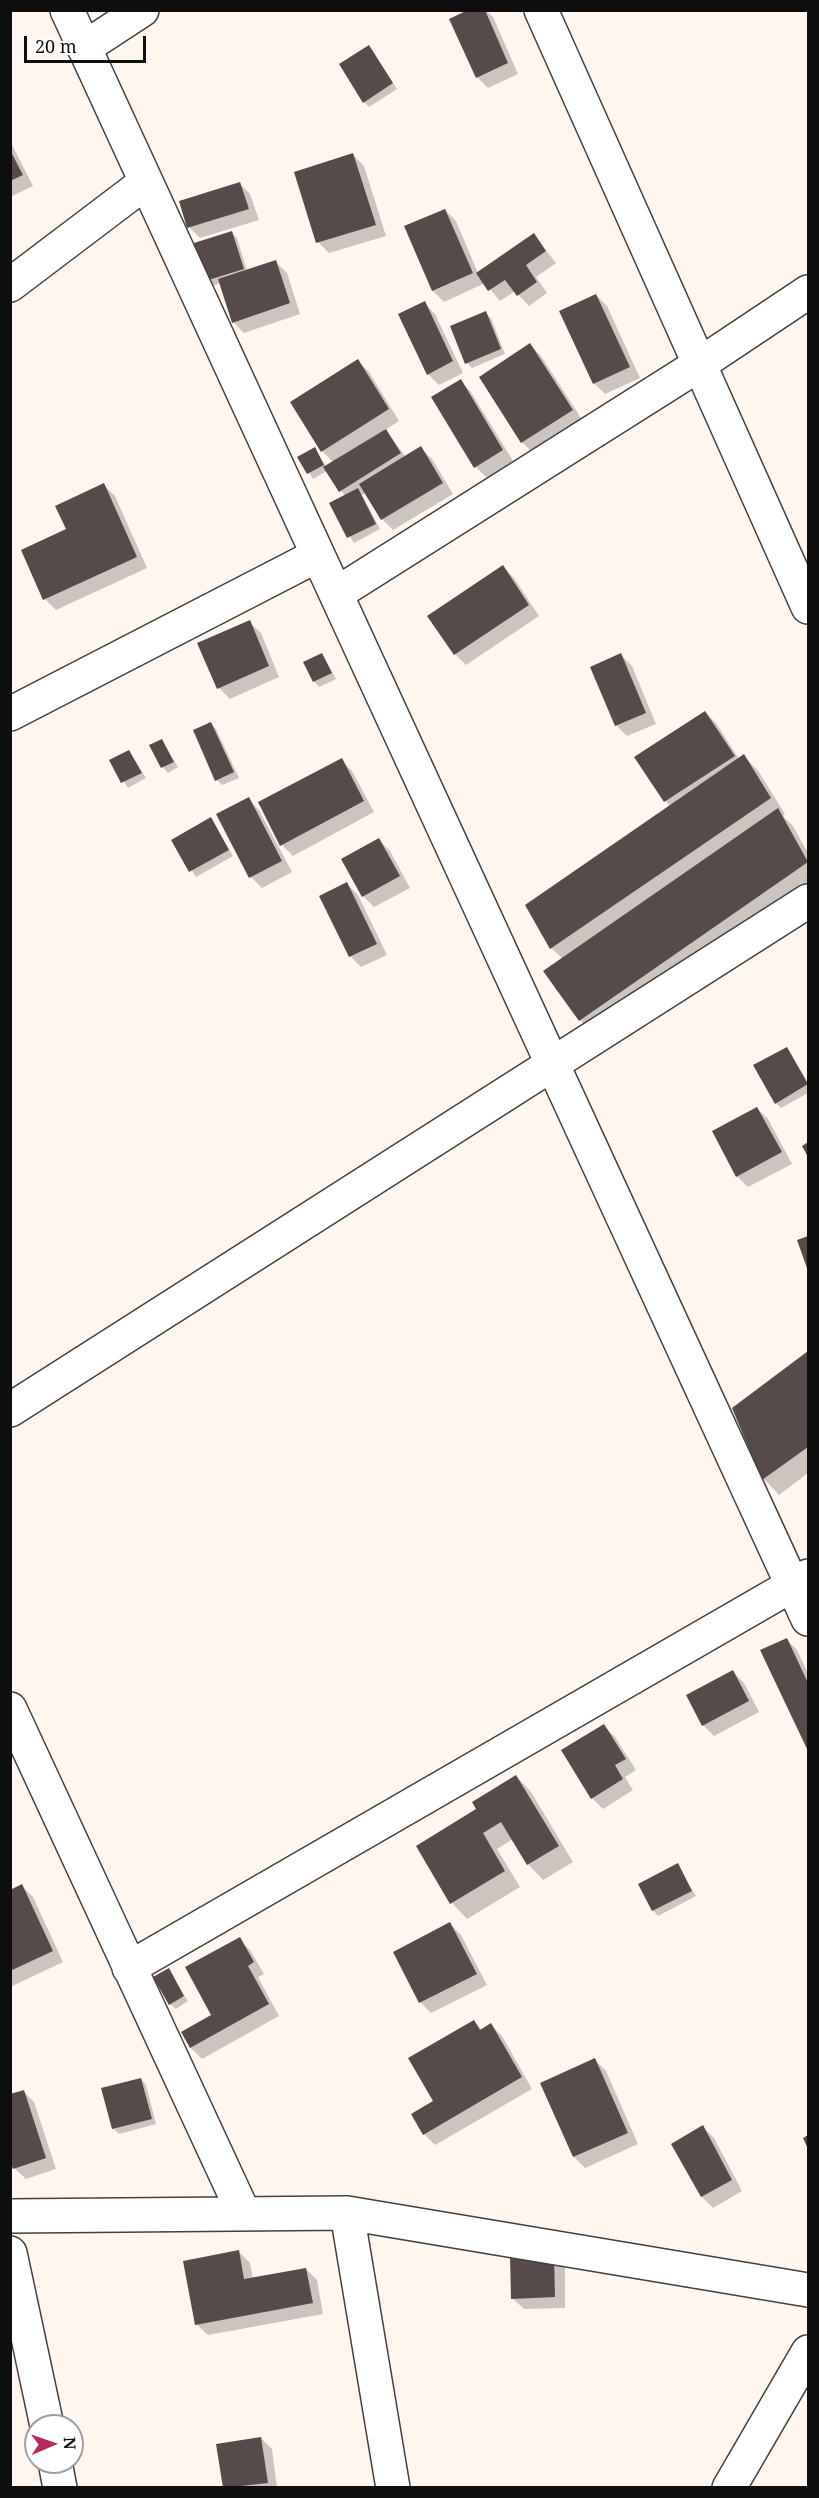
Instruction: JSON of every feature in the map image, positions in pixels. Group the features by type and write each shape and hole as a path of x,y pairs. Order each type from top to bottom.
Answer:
{"street":[{"path":"66,10 551,1065 800,1581 808,1619"},
{"path":"84,48 142,10"},
{"path":"541,10 808,607"},
{"path":"10,285 146,182"},
{"path":"336,594 700,364 808,292"},
{"path":"10,714 318,555"},
{"path":"10,1410 808,901"},
{"path":"129,1968 800,1581"},
{"path":"10,1709 244,2214"},
{"path":"347,2213 393,2487"},
{"path":"10,2216 347,2213 808,2290"},
{"path":"10,2253 44,2414"},
{"path":"729,2487 808,2352"}],"building":[{"path":"468,10 485,10 508,63 476,78 449,19"},
{"path":"369,45 393,83 363,103 339,64"},
{"path":"10,150 23,175 10,181"},
{"path":"353,153 376,225 316,243 294,172"},
{"path":"240,182 249,209 187,228 179,201"},
{"path":"445,209 473,273 432,291 404,226"},
{"path":"232,231 244,269 205,281 194,243"},
{"path":"534,233 546,251 526,265 537,282 517,296 505,280 488,291 476,273"},
{"path":"276,260 290,303 232,323 218,279"},
{"path":"596,294 630,367 593,384 559,311"},
{"path":"425,301 453,361 427,375 398,314"},
{"path":"486,311 501,349 465,364 450,326"},
{"path":"530,343 573,410 521,443 479,377"},
{"path":"358,359 389,409 321,452 290,402"},
{"path":"461,379 503,450 474,468 431,397"},
{"path":"386,429 401,453 339,492 323,467"},
{"path":"421,446 443,483 381,520 359,484"},
{"path":"315,447 324,465 307,474 297,457"},
{"path":"104,483 137,557 43,600 21,550 66,529 55,506"},
{"path":"358,488 376,524 347,538 329,503"},
{"path":"503,565 529,605 454,655 427,616"},
{"path":"250,620 269,666 217,689 197,643"},
{"path":"322,653 332,673 313,682 303,662"},
{"path":"621,653 646,713 615,726 590,667"},
{"path":"705,711 735,756 664,802 634,757"},
{"path":"211,722 234,772 215,781 193,730"},
{"path":"162,739 174,762 161,768 149,745"},
{"path":"129,750 142,773 121,783 109,760"},
{"path":"744,754 771,798 550,949 525,905"},
{"path":"342,758 364,801 280,846 258,802"},
{"path":"249,797 282,861 249,878 216,814"},
{"path":"778,808 808,862 579,1021 543,971"},
{"path":"211,817 229,850 189,872 171,840"},
{"path":"379,838 400,876 362,897 341,859"},
{"path":"347,882 377,944 349,957 319,896"},
{"path":"787,1047 808,1084 775,1104 753,1065"},
{"path":"757,1107 782,1152 736,1177 712,1131"},
{"path":"808,1142 808,1157 802,1146"},
{"path":"808,1236 808,1271 797,1240"},
{"path":"808,1351 808,1447 762,1480 732,1408"},
{"path":"787,1638 808,1683 808,1751 760,1650"},
{"path":"733,1670 749,1701 702,1726 686,1695"},
{"path":"604,1724 626,1759 615,1765 623,1779 591,1799 561,1750"},
{"path":"516,1775 559,1846 527,1865 501,1822 483,1833 505,1871 450,1904 416,1846 476,1809 472,1802"},
{"path":"678,1863 692,1891 652,1911 638,1884"},
{"path":"22,1884 53,1951 10,1971 10,1890"},
{"path":"450,1922 477,1974 419,2003 393,1952"},
{"path":"240,1937 254,1962 248,1966 269,2004 190,2048 181,2032 211,2015 185,1967"},
{"path":"169,1968 184,1996 169,2005 153,1977"},
{"path":"474,2020 480,2030 491,2023 522,2077 423,2135 411,2114 433,2101 408,2058"},
{"path":"595,2058 628,2133 573,2157 540,2083"},
{"path":"141,2078 152,2119 112,2129 101,2088"},
{"path":"24,2090 46,2158 13,2169 10,2161 10,2094"},
{"path":"703,2125 732,2180 701,2197 671,2144"},
{"path":"808,2135 808,2149 803,2138"},
{"path":"239,2250 244,2279 306,2268 313,2303 195,2325 183,2261"},
{"path":"554,2254 555,2297 511,2299 510,2255"},
{"path":"261,2437 268,2483 223,2488 216,2444"}]}
